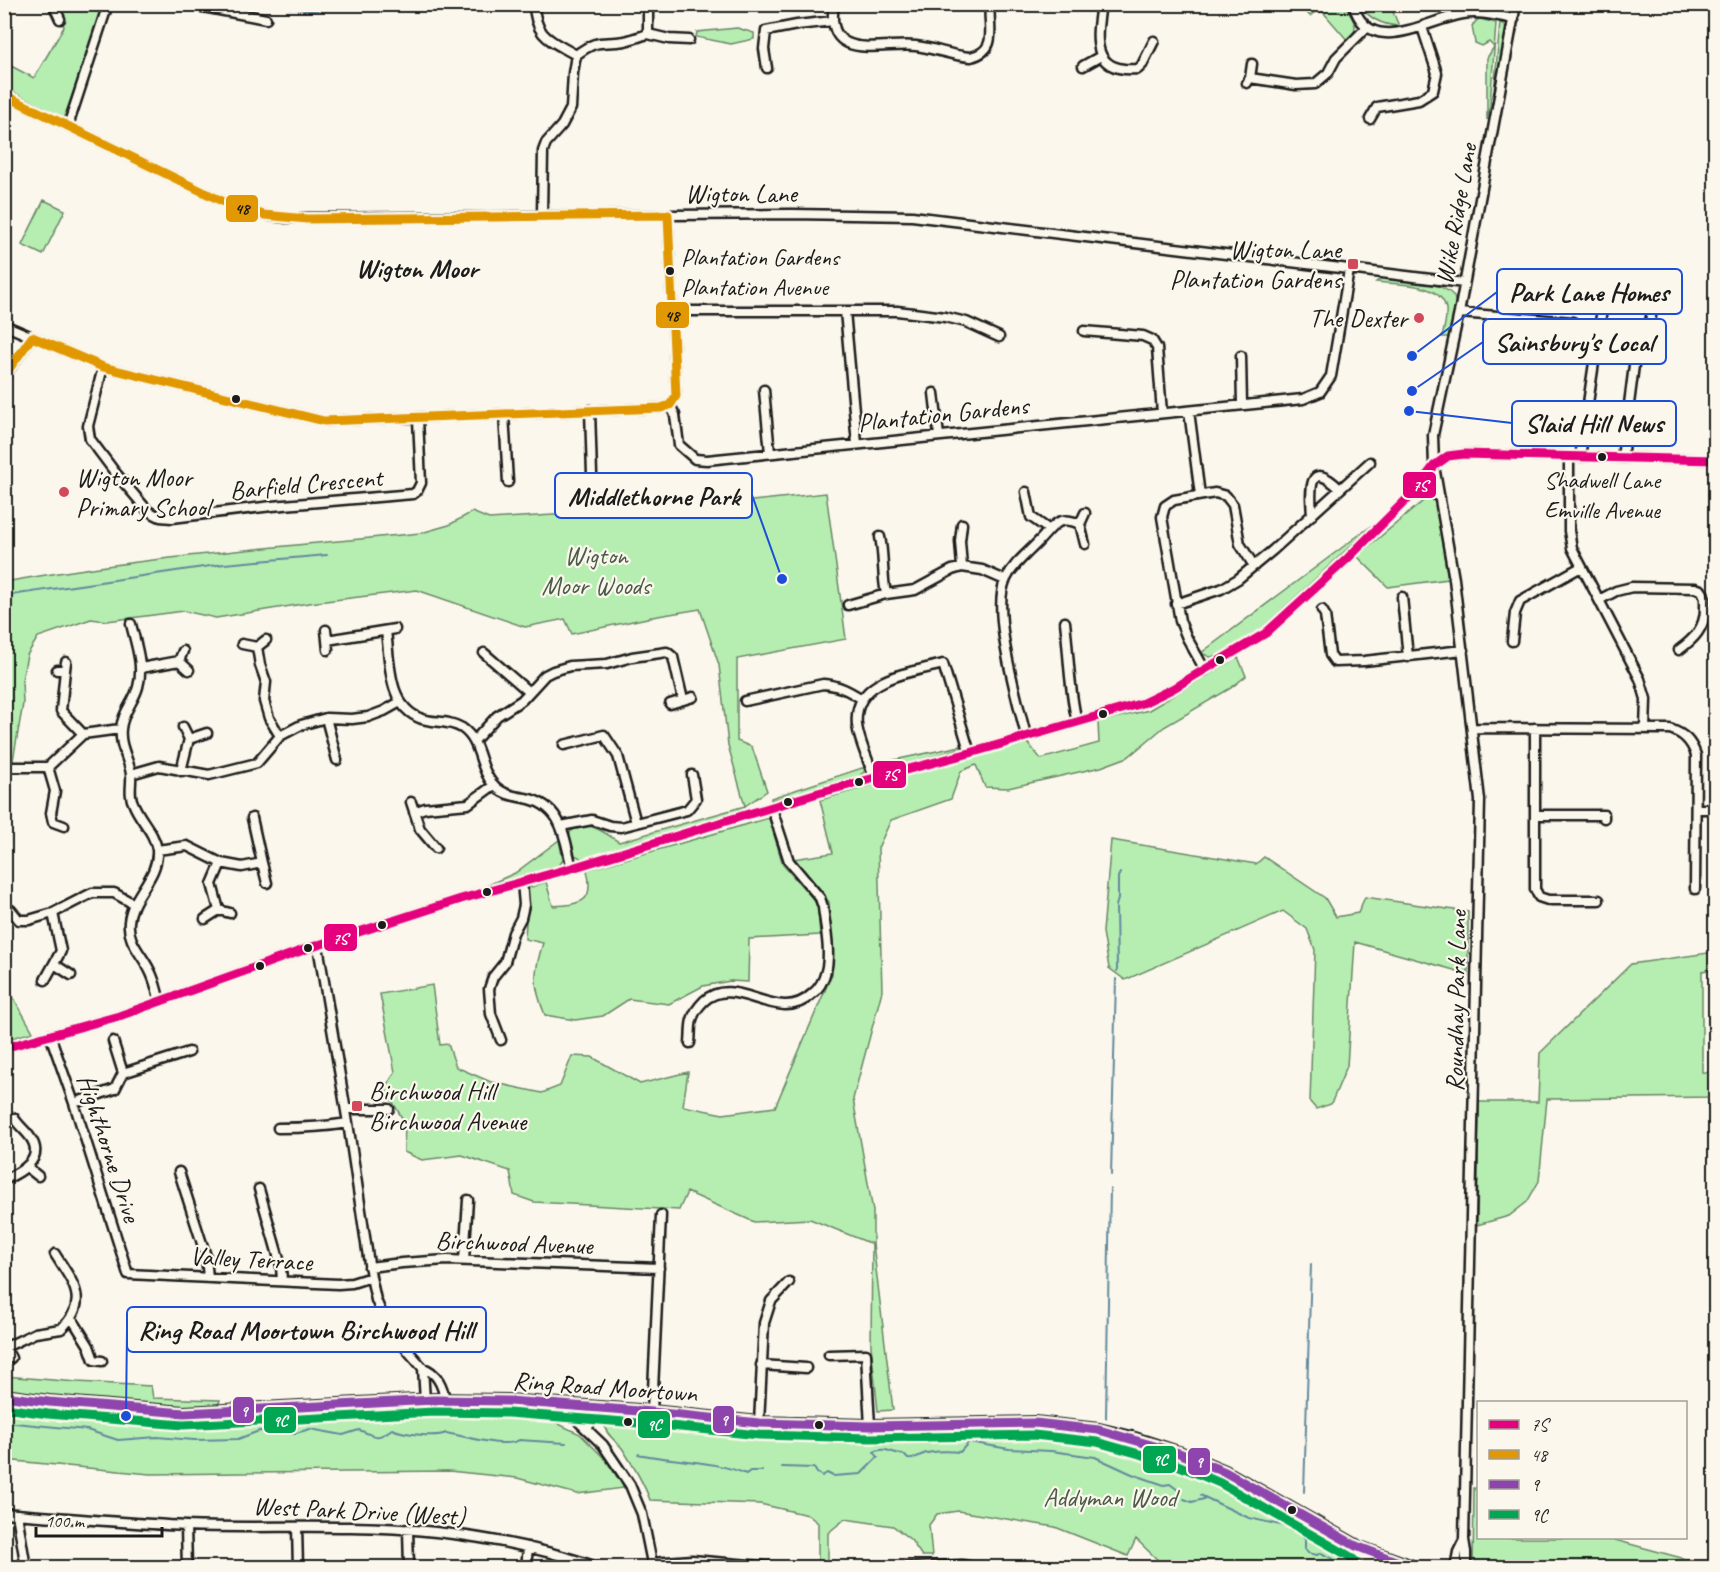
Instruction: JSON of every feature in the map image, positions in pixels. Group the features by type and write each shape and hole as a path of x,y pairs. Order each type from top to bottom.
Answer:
{"highway":[{"name":"Ring Road Moortown","path":"4,1396 184,1413 424,1401 509,1401 759,1423 870,1426 1035,1423 1075,1427 1124,1436 1179,1453 1225,1472 1356,1546 1384,1568"},
{"name":"Ring Road Moortown","path":"1356,1546 1415,1568"}],"street":[{"path":"53,4 60,19"},
{"path":"68,126 108,4"},
{"path":"187,4 266,19"},
{"path":"534,4 537,28 576,55"},
{"path":"648,4 648,34"},
{"path":"834,4 833,21 843,40 851,46 864,48 911,45 962,57 980,55 986,49 990,41 990,4"},
{"path":"1101,4 1097,40 1101,56 1113,66 1138,69 1154,41"},
{"path":"1353,4 1355,13 1367,27 1392,33 1422,27 1441,19 1467,13 1514,19"},
{"name":"Wike Ridge Lane","path":"1434,466 1433,435 1459,313 1516,4"},
{"path":"767,68 764,49 766,31 833,21"},
{"path":"1252,64 1248,81 1296,85 1315,84 1328,73 1336,58 1367,27"},
{"path":"1370,118 1376,103 1419,100 1433,91 1437,73 1422,27"},
{"path":"542,216 543,151 571,108 576,55 589,45 602,41 623,41 648,34 669,39 689,40"},
{"path":"1083,66 1101,56"},
{"name":"Wigton Lane","path":"4,95 228,204 264,215 307,219 869,214 912,216 1464,283"},
{"name":"Plantation Gardens","path":"668,215 676,396 670,405 675,415 679,445 695,459 1312,397 1327,384 1331,376 1350,270"},
{"path":"1622,458 1636,350 1649,327 1658,281"},
{"path":"1580,457 1606,282"},
{"path":"845,310 857,444"},
{"path":"672,311 897,311 966,322 999,337"},
{"path":"1459,313 1573,322"},
{"path":"4,325 103,367 324,421 661,408 670,405"},
{"path":"1084,331 1143,336 1155,344 1162,413"},
{"path":"4,377 32,337"},
{"path":"1241,356 1242,405"},
{"name":"Barfield Crescent","path":"103,367 88,426 90,439 148,511 160,517 172,518 272,506 413,494 421,483 418,418"},
{"path":"764,390 770,453"},
{"path":"934,393 939,436"},
{"path":"590,410 592,475"},
{"path":"1190,411 1200,495"},
{"path":"504,414 508,482"},
{"path":"4,1048 119,1016 318,946 461,899 874,778 1143,703 1205,670 1266,633 1348,558 1415,491 1434,466 1448,456 1464,454 1716,460"},
{"path":"1569,457 1569,531 1572,549 1644,689 1645,729"},
{"path":"1176,604 1221,589 1254,566 1370,462"},
{"name":"Roundhay Park Lane","path":"1434,466 1463,650 1480,800 1464,1540 1467,1552 1466,1568"},
{"path":"1312,515 1310,487 1313,480 1327,477 1340,489"},
{"path":"1415,491 1431,492 1440,498"},
{"path":"1026,492 1031,517 1048,529"},
{"path":"1205,670 1187,638 1176,604 1162,517 1165,506 1174,500 1221,493 1233,505 1240,544 1254,566"},
{"path":"1085,513 1080,524 1085,544"},
{"path":"1026,736 1003,629 1001,604 1005,580 1015,564 1038,543 1053,524 1072,520 1080,524"},
{"path":"962,524 960,542 962,567"},
{"path":"880,537 886,594"},
{"path":"848,604 886,594 915,590 962,567 982,570 1005,580"},
{"path":"1512,641 1515,613 1520,601 1525,596 1581,567"},
{"path":"1599,600 1616,591 1632,587 1701,590 1706,598 1704,622 1700,630 1679,650"},
{"path":"1402,597 1408,657"},
{"path":"1322,610 1326,615 1330,655 1335,662 1408,657 1463,650"},
{"path":"1065,622 1072,702 1077,722"},
{"path":"131,624 141,668 138,689 127,708 120,729 122,747 131,774 129,790 133,805 148,828 157,850 152,876 135,904 128,921 130,938 151,971 160,1001"},
{"path":"328,650 326,635 391,630 393,680 399,702 419,718 453,724 461,728 475,740 489,778 494,785 508,795 545,805 558,819 572,868"},
{"path":"242,644 256,647 266,640"},
{"path":"256,647 266,682 264,701 269,718 280,736"},
{"path":"179,662 183,651"},
{"path":"475,740 497,716 522,700 544,675 570,666 607,664 632,657 653,656 667,652 673,657 683,700"},
{"path":"484,653 529,692"},
{"path":"141,668 179,662 189,670"},
{"path":"874,778 857,726 857,714 862,699 875,685 886,679 943,664 970,753"},
{"path":"63,667 61,711 83,734"},
{"path":"745,701 823,684 845,688 862,699"},
{"path":"669,704 693,697"},
{"path":"131,774 159,766 209,775 257,763 280,736 301,724 326,718 368,717 399,702"},
{"path":"326,718 336,760"},
{"path":"181,771 189,739 183,727"},
{"path":"1472,728 1670,729 1679,732 1693,746 1696,755 1695,889"},
{"path":"1535,728 1535,885 1537,893 1548,900 1599,899"},
{"path":"4,766 48,767 83,734 120,729"},
{"path":"189,739 207,734"},
{"path":"564,745 604,735 618,756 636,823"},
{"path":"48,767 55,791 51,825 64,826"},
{"path":"561,826 591,820 612,827 621,827 691,807 696,794 692,775"},
{"path":"414,812 425,808 468,804 494,785"},
{"path":"411,802 420,829 436,848"},
{"path":"690,1042 692,1019 698,1007 708,998 729,992 767,1003 795,1005 806,1000 815,992 827,970 823,907 820,898 789,861 771,809"},
{"path":"1696,809 1716,809"},
{"path":"1535,815 1604,815 1604,818"},
{"path":"252,818 267,883"},
{"path":"157,850 187,846 221,863 242,867 262,863"},
{"path":"219,910 212,884 221,863"},
{"path":"501,1040 491,1014 489,989 493,977 505,962 513,933 521,918 524,905 522,882"},
{"path":"11,910 19,920 28,920 53,913 92,893 114,893 135,904"},
{"path":"205,919 219,910 230,913"},
{"path":"45,980 61,951 53,913"},
{"path":"318,946 376,1300 388,1328 423,1368 429,1370 440,1383 445,1401"},
{"path":"54,964 71,975"},
{"name":"Highthorne Drive","path":"50,1035 128,1274"},
{"path":"74,1103 115,1089 123,1073 113,1041"},
{"path":"123,1073 189,1052"},
{"path":"346,1110 389,1110"},
{"path":"4,1180 28,1168 32,1160 34,1143 14,1118"},
{"path":"283,1131 348,1123"},
{"path":"28,1168 38,1176"},
{"path":"179,1172 206,1256 208,1278"},
{"path":"258,1189 281,1266 282,1281"},
{"path":"464,1260 468,1200"},
{"path":"652,1412 662,1215"},
{"path":"11,1358 5,1346 35,1333 61,1329 71,1317 78,1299 76,1291 55,1254"},
{"name":"Birchwood Avenue","path":"369,1267 464,1260 659,1268"},
{"name":"Valley Terrace","path":"128,1274 338,1284 352,1283 371,1277"},
{"path":"759,1423 766,1311 771,1301 789,1282"},
{"path":"71,1317 89,1346 93,1360 102,1361"},
{"path":"829,1355 866,1354 870,1426"},
{"path":"761,1365 806,1368"},
{"path":"423,1368 424,1401"},
{"path":"571,1406 579,1422 588,1429 626,1476 642,1514 652,1565 692,1560 785,1568"},
{"path":"588,1429 594,1407"},
{"name":"West Park Drive (West)","path":"4,1513 186,1526 408,1529 468,1535 528,1547 561,1554 600,1568"},
{"path":"17,1514 26,1568"},
{"path":"186,1526 187,1568"},
{"path":"297,1527 298,1568"},
{"path":"408,1529 409,1568"},
{"name":"Roundhay Park Lane","path":"1455,1568 1458,1552 1464,1540"},
{"path":"526,1568 528,1547"},
{"path":"894,1568 962,1565 978,1568"}],"green space":[{"path":"358,4 462,5 462,11 358,8"},
{"path":"64,5 105,5 64,118 5,88 5,73 11,66 34,78 64,27 60,8"},
{"path":"1308,5 1345,5 1355,27 1352,36 1348,41 1323,12 1315,12 1310,16 1307,13 1311,8"},
{"path":"1360,5 1390,5 1399,26 1376,20"},
{"path":"1480,19 1496,23 1490,106 1487,120 1487,58 1494,47 1489,42 1482,46 1475,43 1472,26"},
{"path":"1500,22 1505,26 1507,33 1493,104"},
{"path":"737,28 754,33 754,39 731,44 696,37 697,32"},
{"path":"44,200 65,210 43,255 22,245"},
{"path":"1382,278 1434,285 1451,293 1455,300 1455,309 1449,337 1442,337 1446,309 1436,293 1417,286 1376,282"},
{"path":"1434,492 1448,579 1388,587 1357,556"},
{"name":"Wigton Moor Woods","path":"826,493 846,639 737,659 737,741 752,747 767,791 745,806 728,745 719,665 700,609 572,634 565,619 525,627 417,590 309,603 216,618 184,611 107,621 91,619 38,637 27,655 22,680 23,704 10,777 9,848 5,871 5,582 160,559 421,533 449,525 472,512 489,519 715,505"},
{"path":"1375,523 1256,634 1219,655 1210,657 1201,653"},
{"path":"1238,657 1246,676 1231,688 1164,727 1128,757 1101,767 1008,788 985,787 976,765 961,771 951,799 891,820 878,848 882,991 853,1099 873,1211 873,1244 893,1410 878,1411 871,1346 872,1244 810,1219 754,1222 687,1192 679,1210 534,1202 514,1195 510,1171 462,1155 422,1160 404,1152 405,1123 385,1089 395,1072 380,994 432,985 440,1045 448,1044 456,1067 491,1082 542,1093 560,1086 572,1056 592,1057 640,1084 688,1072 683,1106 723,1114 775,1107 832,974 829,902 793,859 833,853 820,800 1027,742 1041,759 1099,743 1098,722 1149,710"},
{"path":"961,746 961,748 884,770 875,764"},
{"path":"865,767 864,772 856,778 771,800 771,798"},
{"path":"745,806 746,811 584,860 573,854 568,834 575,829 588,826 600,830 619,842"},
{"path":"769,818 783,865 814,900 818,909 820,935 749,939 748,982 730,981 703,986 669,1004 629,999 603,1016 575,1020 545,1015 536,987 537,963 543,943 525,939 528,888 546,882 553,906 578,902 584,900 589,889 587,870"},
{"path":"559,840 563,860 558,867 479,889 515,873"},
{"path":"1111,840 1256,864 1264,857 1325,898 1336,917 1358,913 1365,897 1468,912 1468,974 1355,942 1347,1066 1331,1104 1316,1109 1310,1102 1315,950 1307,929 1283,911 1125,980 1109,968 1103,932"},
{"path":"1715,952 1715,969 1702,971 1702,1072 1715,1073 1715,1097 1547,1099 1539,1181 1527,1202 1509,1216 1477,1225 1479,1102 1538,1102 1540,1053 1631,964"},
{"path":"5,981 33,1032 5,1040"},
{"path":"4,1376 151,1386 153,1398 220,1400 218,1406 191,1407 138,1405 58,1397 5,1391"},
{"path":"5,1408 107,1421 168,1425 412,1413 520,1412 548,1419 580,1434 607,1461 624,1488 577,1494 517,1478 449,1471 150,1474 5,1460"},
{"name":"Addyman Wood","path":"607,1423 816,1439 1008,1428 1067,1432 1118,1441 1200,1467 1198,1474 1244,1492 1325,1533 1369,1567 1165,1567 1136,1539 1128,1556 1055,1527 958,1511 937,1514 929,1525 932,1556 922,1556 911,1540 893,1526 845,1519 828,1533 828,1562 818,1562 818,1523 808,1515 760,1504 650,1500 626,1454 607,1432 604,1425"},
{"path":"1474,1488 1477,1488 1477,1539 1615,1540 1715,1567 1476,1567 1473,1566"}],"waterway":[{"path":"267,4 312,11 345,4"},
{"path":"4,596 224,564 327,555"},
{"path":"1117,971 1116,906 1120,873"},
{"path":"1111,1175 1116,979"},
{"path":"1106,1418 1110,1189"},
{"path":"1304,1492 1311,1264"},
{"path":"4,1422 87,1430 118,1440 157,1437 194,1440 238,1439 259,1431 296,1433 310,1429 343,1435 359,1430 379,1436 392,1429 419,1435 446,1433 494,1443 519,1440 566,1443"},
{"path":"782,1467 814,1468 822,1476 827,1473 833,1476 861,1474 878,1457 874,1452 878,1450 903,1454 908,1459 912,1459 930,1452 960,1452 969,1442 1009,1449 1051,1451 1095,1457 1132,1474 1164,1485 1170,1484 1178,1490"},
{"path":"638,1454 722,1466 746,1474 750,1471 762,1471"},
{"path":"1200,1495 1249,1518 1294,1528 1305,1539 1305,1549 1308,1553 1317,1555 1321,1553 1333,1559 1334,1568"},
{"path":"1184,1499 1192,1502 1204,1499"},
{"path":"1304,1522 1305,1537"},
{"path":"1229,1568 1235,1561 1256,1561"}],"transit line":[{"name":"48","path":"4,95 228,204 264,215 307,219 668,215 676,396 670,405 661,408 324,421 103,367 32,337 4,376"},
{"name":"7S","path":"4,1048 119,1016 309,948 461,899 572,868 818,793 970,753 1143,703 1172,689 1266,633 1348,558 1415,491 1434,466 1448,456 1464,454 1716,460"},
{"name":"9","path":"4,1396 184,1413 434,1400 509,1401 759,1423 870,1426 1035,1423 1099,1430 1179,1453 1225,1472 1356,1546 1414,1568"},
{"name":"9C","path":"4,1408 48,1414 183,1425 434,1412 508,1413 759,1435 870,1438 1034,1435 1097,1442 1175,1464 1220,1483 1349,1556 1364,1568"}],"place":[{"name":"Wigton Lane Plantation Gardens","path":"1353,264"},
{"name":"Plantation Gardens Plantation Avenue","path":"670,271"},
{"name":"The Dexter","path":"1419,318"},
{"name":"Park Lane Homes","path":"1412,356"},
{"name":"Sainsbury's Local","path":"1412,391"},
{"name":"Slaid Hill News","path":"1409,411"},
{"name":"Shadwell Lane Emville Avenue","path":"1602,457"},
{"name":"Wigton Moor Primary School","path":"64,492"},
{"name":"Middlethorne Park","path":"782,579"},
{"name":"Birchwood Hill Birchwood Avenue","path":"357,1106"},
{"name":"Ring Road Moortown Birchwood Hill","path":"126,1416"}],"district":[{"name":"Wigton Moor","path":"417,268"}]}
